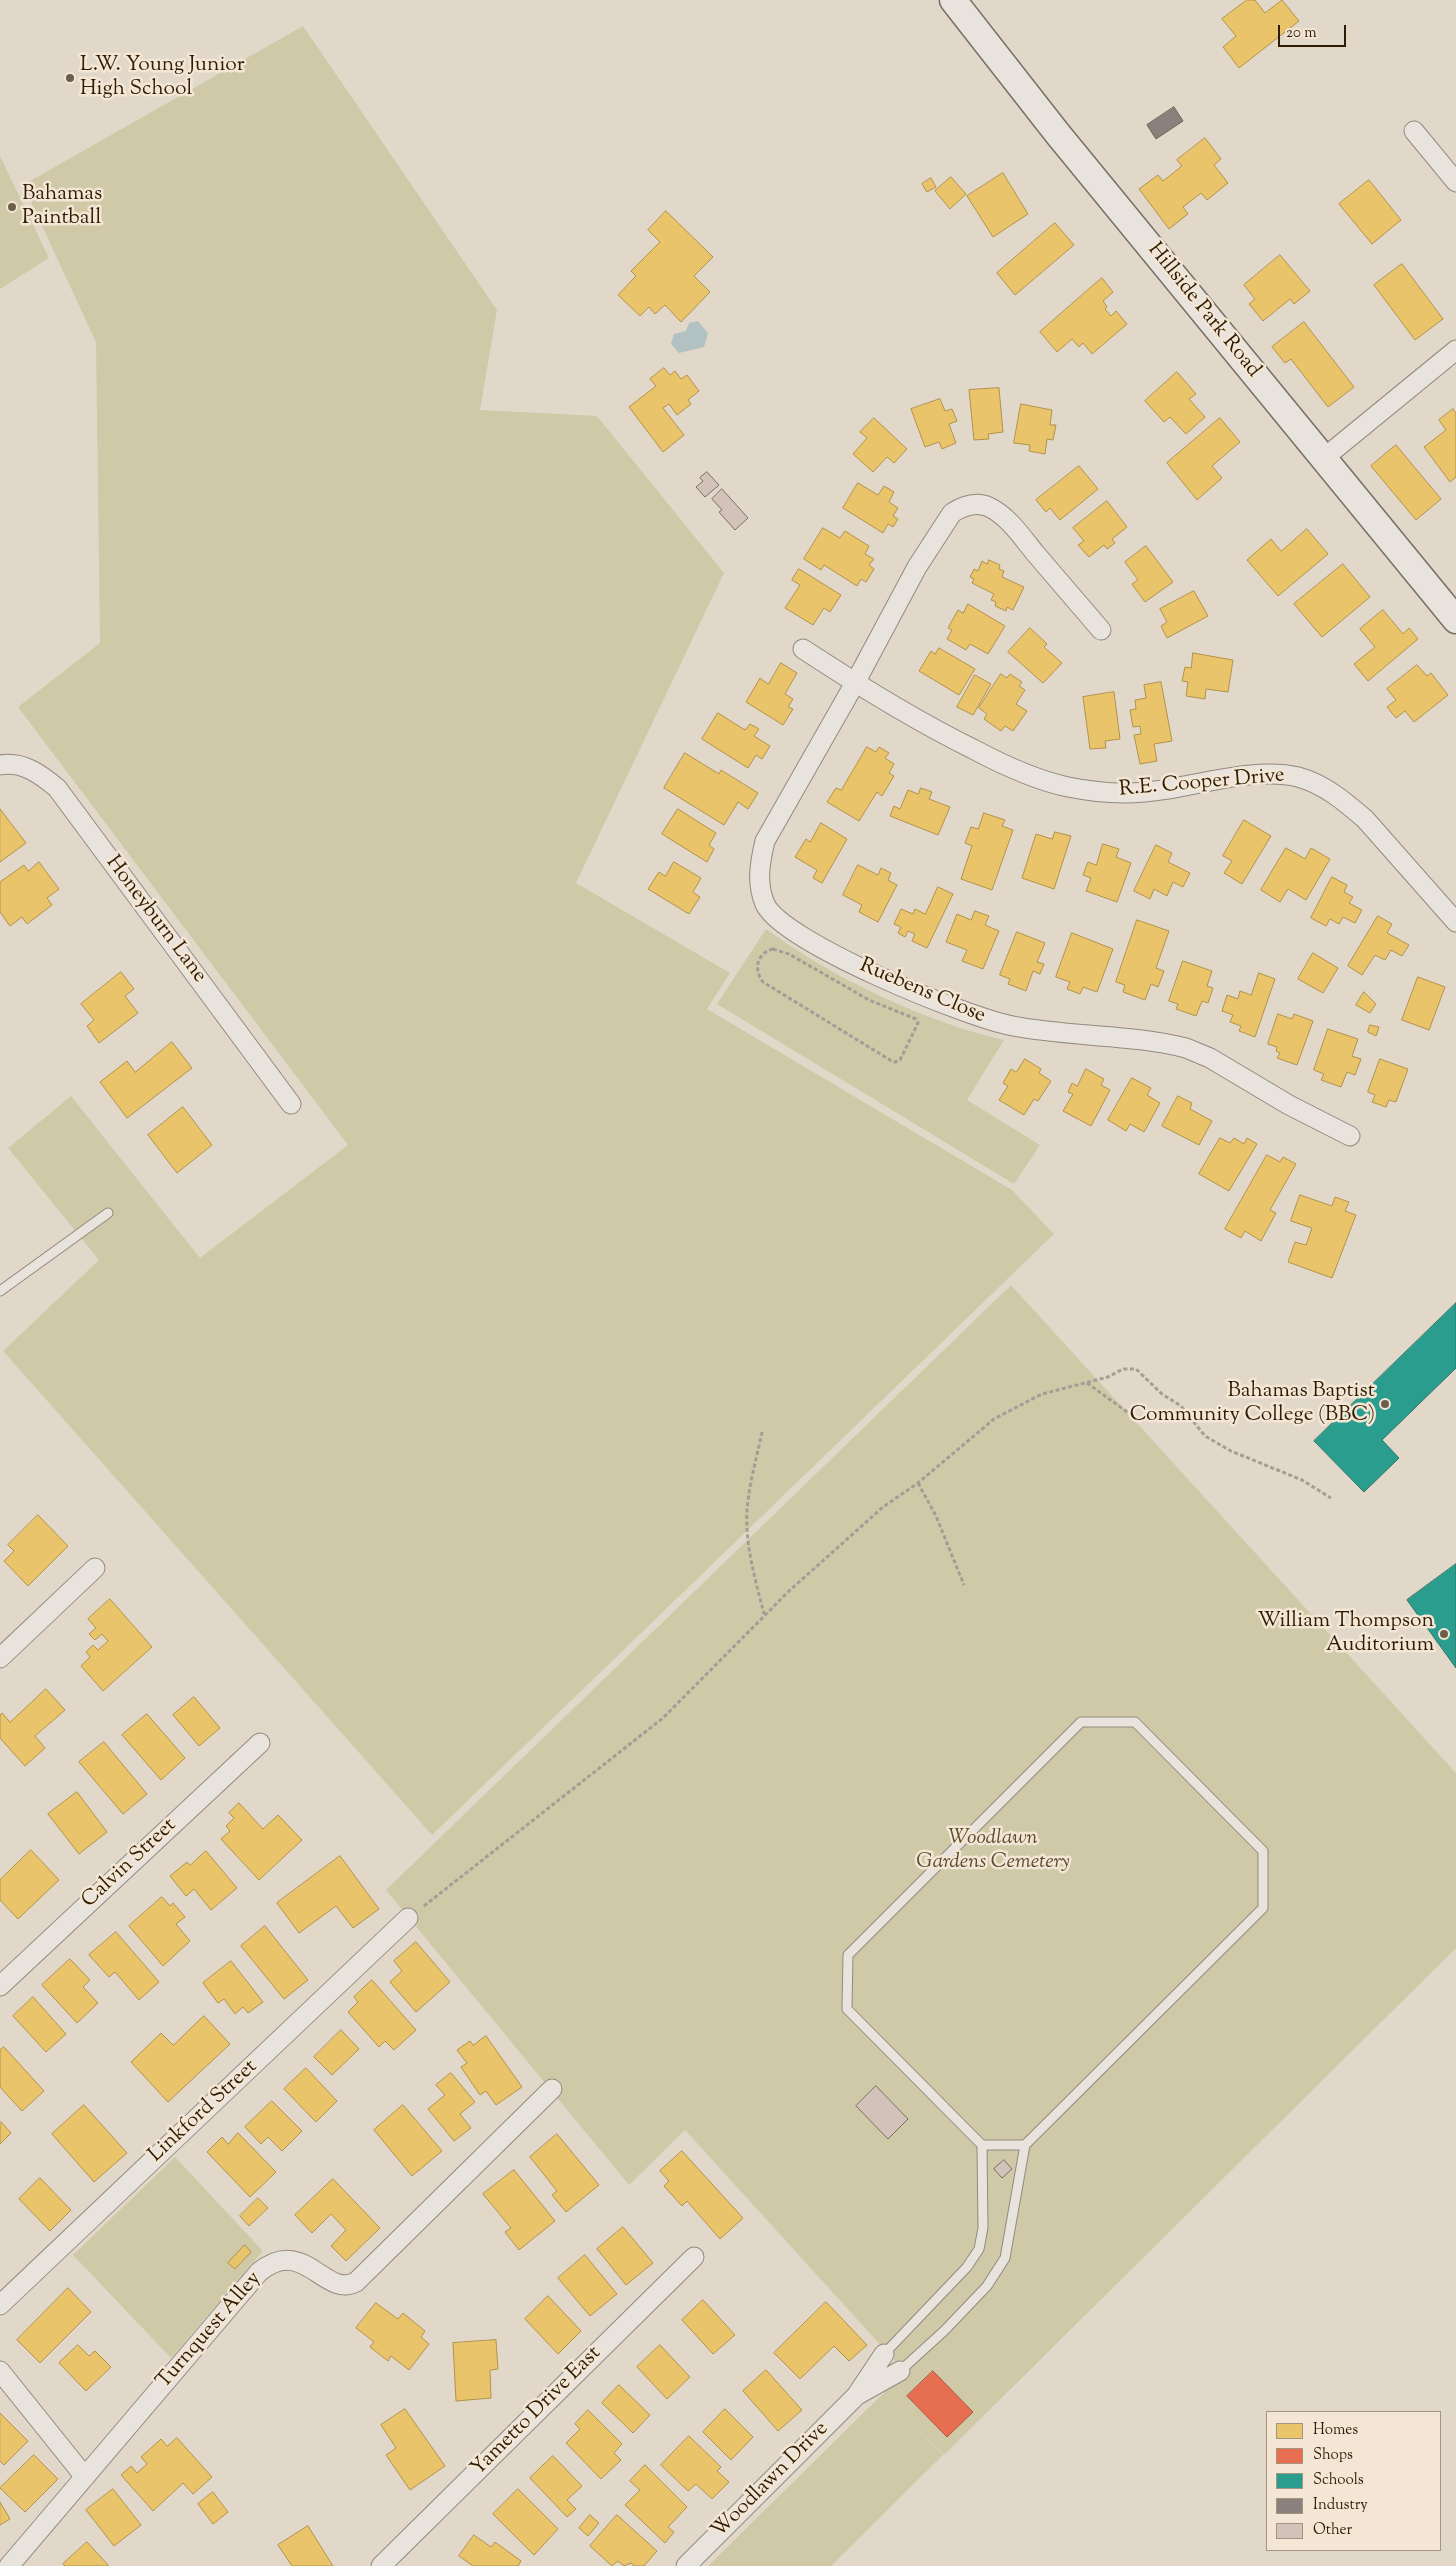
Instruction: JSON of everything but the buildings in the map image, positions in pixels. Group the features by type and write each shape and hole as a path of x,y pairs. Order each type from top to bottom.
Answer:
{"street":[{"name":"Hillside Park Road","path":"953,0 1056,133 1456,620"},
{"path":"1414,131 1456,182"},
{"path":"1324,458 1456,350"},
{"name":"Ruebens Close","path":"1101,630 1004,518 986,506 966,505 952,513 932,542 855,683 765,841 759,870 761,888 766,904 775,918 796,933 837,955 906,988 976,1016 1014,1026 1163,1044 1196,1051 1289,1105 1350,1136"},
{"name":"R.E. Cooper Drive","path":"803,649 855,683 987,756 1035,778 1067,787 1134,793 1160,791 1228,778 1284,775 1308,781 1331,792 1365,818 1456,922"},
{"name":"Honeyburn Lane","path":"0,766 24,766 41,774 57,788 291,1104"},
{"path":"0,1658 95,1568"},
{"name":"Calvin Street","path":"0,1986 260,1743"},
{"name":"Linkford Street","path":"0,2305 408,1918"},
{"name":"Turnquest Alley","path":"9,2566 259,2272 269,2263 288,2260 304,2265 336,2283 349,2285 356,2282 552,2089"},
{"name":"Yametto Drive East","path":"381,2566 694,2258"},
{"path":"856,2396 884,2354"},
{"path":"0,2371 84,2477"},
{"path":"856,2396 900,2371"},
{"name":"Woodlawn Drive","path":"686,2566 856,2396"}],"lane":[{"path":"0,1291 108,1213"},
{"path":"884,2354 967,2267 979,2249 983,2228 982,2145 847,2009 848,1955 1081,1722 1135,1722 1263,1851 1263,1908 1026,2145 1005,2258 987,2286 944,2331 900,2371"},
{"path":"982,2145 1026,2145"}],"path":[{"path":"773,949 784,952 869,1000 916,1019 918,1023 916,1030 902,1057 897,1062 890,1060 763,982 757,969 760,957 773,949"},
{"path":"408,1918 663,1718 764,1615 883,1507 918,1482 994,1419 1042,1394 1068,1385 1087,1383 1108,1377 1123,1369 1136,1369 1162,1394 1180,1406 1205,1436 1231,1451 1302,1480 1331,1498"},
{"path":"1087,1383 1138,1419 1146,1421"},
{"path":"762,1432 751,1490 747,1526 754,1571 764,1615"},
{"path":"918,1482 936,1516 964,1586"}],"green space":[{"path":"303,26 497,310 480,410 597,416 724,573 576,883 730,973 707,1009 1012,1190 1054,1234 432,1835 3,1351 99,1260 8,1148 71,1096 200,1258 348,1145 18,707 100,643 96,342 23,185"},
{"name":"Bahamas Paintball","path":"0,156 49,258 0,289"},
{"path":"766,929 820,964 880,996 942,1022 1004,1040 967,1100 1040,1145 1014,1184 717,1004"},
{"name":"Woodlawn Gardens Cemetery","path":"1011,1285 1456,1773 1456,1948 944,2455 903,2413 943,2455 831,2566 708,2566 905,2372 685,2130 629,2185 386,1890"},
{"path":"175,2157 263,2251 171,2358 73,2255"}],"shaded area":[{"path":"698,321 708,333 704,347 679,353 671,344 674,334 686,331 689,323"}],"place":[{"name":"L.W. Young Junior High School","path":"70,78"},
{"name":"Bahamas Paintball","path":"12,207"},
{"name":"Bahamas Baptist Community College (BBC)","path":"1385,1404"},
{"name":"William Thompson Auditorium","path":"1444,1634"}]}
